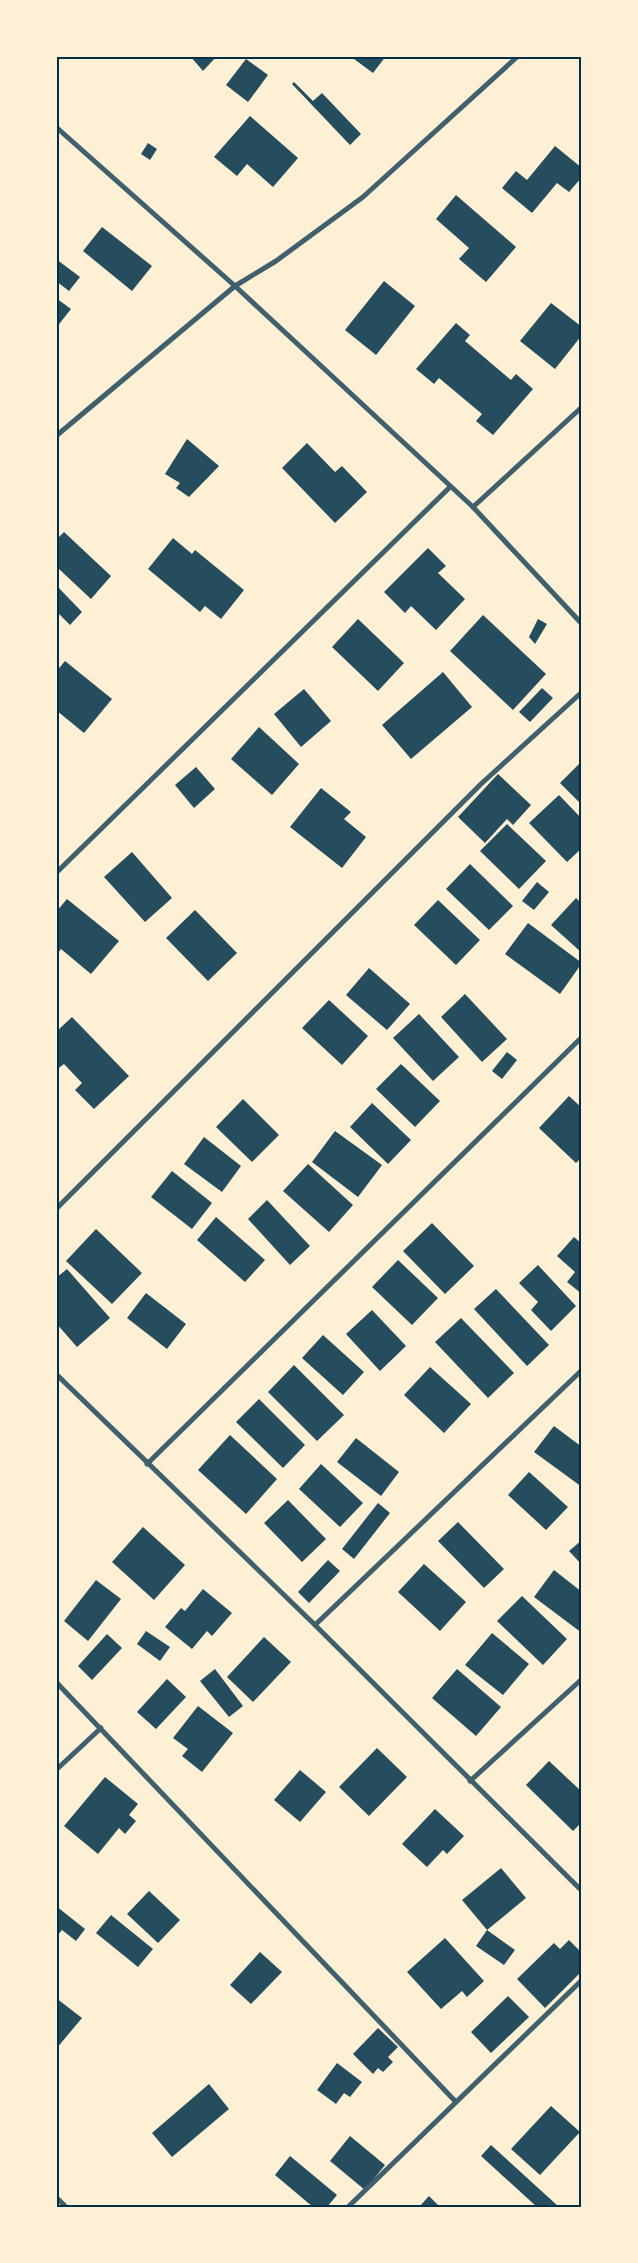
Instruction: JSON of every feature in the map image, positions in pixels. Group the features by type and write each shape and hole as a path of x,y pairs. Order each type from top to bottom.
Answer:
{"street":[{"path":"56,436 235,286 276,261 364,198 518,56"},
{"path":"56,127 235,286 473,507 582,624"},
{"path":"473,507 582,407"},
{"path":"56,873 450,487"},
{"path":"56,1209 481,784 582,692"},
{"path":"147,1464 582,1036"},
{"path":"315,1625 582,1370"},
{"path":"56,1374 315,1625 582,1891"},
{"path":"470,1781 582,1679"},
{"path":"56,1682 456,2102"},
{"path":"56,1770 101,1728"},
{"path":"348,2207 582,1980"},
{"path":"56,2197 66,2207"}],"building":[{"path":"190,56 217,56 203,71"},
{"path":"350,56 386,56 373,73"},
{"path":"246,59 268,75 248,102 226,85"},
{"path":"294,82 313,101 322,93 361,134 350,145 292,84"},
{"path":"250,116 298,158 273,187 247,164 237,176 214,157"},
{"path":"148,143 157,149 150,160 141,154"},
{"path":"555,146 582,168 582,177 569,192 557,183 532,213 502,188 516,171 527,180"},
{"path":"456,195 516,247 486,282 459,259 469,248 436,219"},
{"path":"102,227 152,266 132,291 83,251"},
{"path":"56,259 80,277 69,291 56,281"},
{"path":"384,281 415,306 376,355 345,330"},
{"path":"56,298 71,309 56,328"},
{"path":"551,303 582,327 582,335 555,369 520,341"},
{"path":"456,323 470,335 465,341 511,380 516,374 533,389 493,435 476,421 482,414 439,378 434,384 416,369"},
{"path":"187,439 219,466 189,497 176,488 180,483 165,474"},
{"path":"307,443 335,472 342,466 367,492 335,523 282,468"},
{"path":"64,532 111,576 91,599 59,569 56,571 56,540"},
{"path":"173,538 192,554 195,550 244,590 221,619 205,606 200,612 148,569"},
{"path":"428,548 446,566 438,573 465,599 436,630 411,606 405,613 384,592"},
{"path":"56,585 82,612 70,625 56,611"},
{"path":"483,615 546,674 513,710 450,651"},
{"path":"358,619 404,663 378,691 332,647"},
{"path":"538,619 547,624 535,644 529,637"},
{"path":"65,661 112,699 84,733 56,710 56,672"},
{"path":"443,672 472,707 411,759 382,725"},
{"path":"542,688 553,698 530,722 519,712"},
{"path":"304,689 331,721 301,747 274,714"},
{"path":"259,727 299,764 272,795 231,759"},
{"path":"582,761 582,805 560,783"},
{"path":"196,767 215,789 194,808 175,785"},
{"path":"498,774 531,805 513,825 507,819 485,843 458,817"},
{"path":"321,788 351,812 344,819 366,837 342,868 290,827"},
{"path":"559,795 582,819 582,848 567,862 529,823"},
{"path":"507,824 546,861 519,889 480,851"},
{"path":"132,852 172,898 145,922 104,877"},
{"path":"470,864 513,906 489,930 446,889"},
{"path":"537,882 549,892 534,910 522,901"},
{"path":"576,898 582,904 582,953 551,925"},
{"path":"67,899 119,941 91,974 61,949 56,955 56,912"},
{"path":"438,900 480,940 456,965 414,925"},
{"path":"195,910 237,953 208,981 166,938"},
{"path":"528,923 582,963 560,994 505,954"},
{"path":"369,968 410,1004 387,1030 346,995"},
{"path":"465,994 507,1039 482,1062 441,1017"},
{"path":"329,1000 368,1036 342,1065 302,1028"},
{"path":"419,1014 459,1057 433,1081 393,1038"},
{"path":"72,1017 129,1076 94,1109 75,1090 82,1083 64,1064 56,1070 56,1032"},
{"path":"507,1052 517,1060 502,1079 492,1071"},
{"path":"401,1064 440,1101 415,1127 376,1089"},
{"path":"569,1096 582,1108 582,1157 576,1163 539,1128"},
{"path":"243,1099 279,1135 252,1162 216,1127"},
{"path":"372,1103 411,1140 388,1164 350,1127"},
{"path":"335,1131 382,1165 358,1197 312,1162"},
{"path":"204,1137 241,1166 222,1192 184,1164"},
{"path":"308,1164 353,1205 329,1232 283,1191"},
{"path":"172,1171 212,1203 192,1229 151,1197"},
{"path":"267,1200 310,1246 290,1265 248,1219"},
{"path":"216,1217 265,1260 245,1282 197,1240"},
{"path":"432,1223 474,1266 445,1294 403,1251"},
{"path":"96,1229 142,1273 112,1304 66,1261"},
{"path":"574,1237 582,1244 582,1294 567,1282 575,1272 557,1256"},
{"path":"398,1260 438,1298 412,1325 372,1287"},
{"path":"538,1265 576,1306 551,1331 531,1310 538,1302 519,1283"},
{"path":"67,1269 110,1318 77,1347 56,1323 56,1278"},
{"path":"496,1289 549,1345 527,1366 474,1309"},
{"path":"146,1293 186,1324 167,1349 127,1318"},
{"path":"372,1310 406,1346 380,1371 346,1334"},
{"path":"461,1318 514,1373 488,1398 435,1342"},
{"path":"323,1335 364,1372 343,1395 302,1358"},
{"path":"294,1365 344,1415 317,1441 268,1392"},
{"path":"430,1367 471,1404 444,1433 404,1395"},
{"path":"259,1399 305,1445 283,1468 236,1422"},
{"path":"554,1426 582,1447 582,1487 534,1452"},
{"path":"230,1435 277,1479 246,1514 198,1470"},
{"path":"356,1438 399,1472 381,1496 337,1462"},
{"path":"321,1464 363,1503 340,1527 299,1489"},
{"path":"529,1472 568,1507 546,1530 508,1495"},
{"path":"288,1500 326,1539 302,1562 264,1523"},
{"path":"378,1503 390,1513 354,1559 342,1549"},
{"path":"458,1522 504,1569 484,1588 438,1541"},
{"path":"143,1527 185,1565 154,1600 112,1562"},
{"path":"582,1540 582,1565 569,1551"},
{"path":"328,1560 340,1571 309,1603 298,1592"},
{"path":"424,1564 466,1602 440,1631 398,1592"},
{"path":"554,1570 582,1592 582,1633 534,1597"},
{"path":"96,1580 121,1599 88,1641 64,1621"},
{"path":"203,1589 232,1613 212,1636 207,1631 192,1649 165,1627 181,1608 185,1611"},
{"path":"522,1596 567,1639 543,1665 497,1621"},
{"path":"146,1631 170,1647 160,1661 137,1644"},
{"path":"492,1633 529,1664 503,1695 465,1665"},
{"path":"107,1634 122,1648 92,1680 78,1666"},
{"path":"264,1637 291,1662 253,1702 227,1677"},
{"path":"215,1669 243,1706 229,1717 200,1681"},
{"path":"457,1669 501,1707 476,1736 432,1698"},
{"path":"167,1679 186,1697 156,1729 137,1712"},
{"path":"198,1706 233,1733 202,1772 182,1756 188,1749 173,1738"},
{"path":"377,1748 407,1777 369,1816 339,1787"},
{"path":"549,1761 582,1792 582,1822 573,1831 526,1785"},
{"path":"300,1770 326,1792 300,1822 274,1800"},
{"path":"105,1777 138,1804 129,1815 136,1821 125,1834 119,1828 98,1854 64,1826"},
{"path":"435,1809 464,1836 447,1854 443,1850 427,1867 402,1844"},
{"path":"501,1868 526,1898 487,1930 462,1900"},
{"path":"149,1891 180,1920 158,1943 127,1914"},
{"path":"56,1906 85,1929 76,1941 62,1930 56,1937"},
{"path":"111,1915 153,1949 138,1967 96,1933"},
{"path":"487,1930 515,1950 504,1965 476,1946"},
{"path":"445,1938 484,1981 467,1997 462,1991 441,2009 407,1972"},
{"path":"569,1940 582,1953 582,1971 545,2008 517,1979 554,1943 560,1949"},
{"path":"260,1952 282,1972 251,2004 230,1985"},
{"path":"508,1996 529,2017 491,2053 471,2032"},
{"path":"56,1998 82,2018 56,2049"},
{"path":"378,2028 398,2047 388,2057 393,2062 383,2072 378,2068 373,2074 353,2054"},
{"path":"337,2063 362,2082 350,2097 344,2093 336,2104 317,2090"},
{"path":"209,2084 229,2109 172,2157 152,2133"},
{"path":"551,2106 580,2132 540,2175 511,2149"},
{"path":"350,2136 385,2165 365,2190 330,2161"},
{"path":"491,2145 559,2207 537,2207 481,2156"},
{"path":"290,2156 337,2195 327,2207 313,2207 275,2175"},
{"path":"429,2196 440,2207 419,2207"}]}
